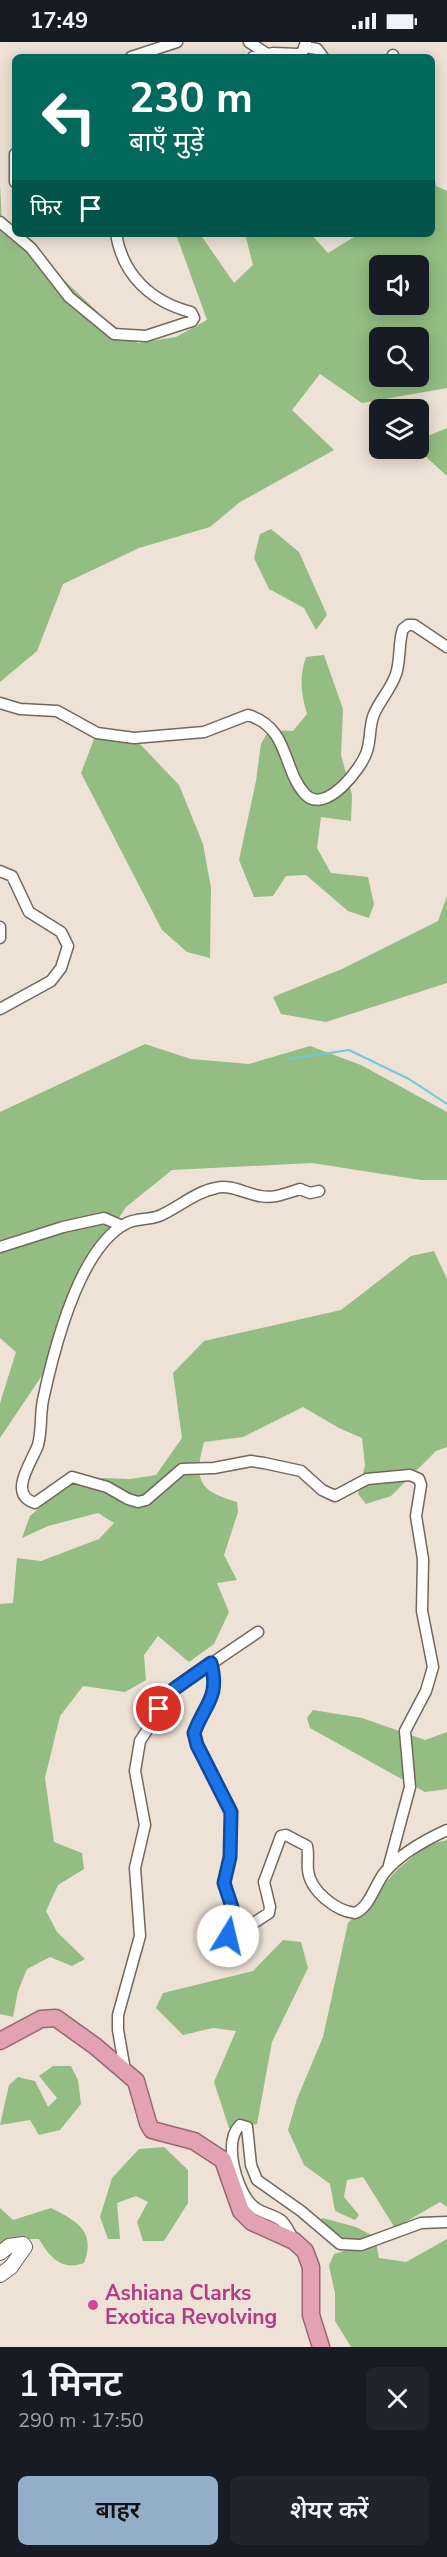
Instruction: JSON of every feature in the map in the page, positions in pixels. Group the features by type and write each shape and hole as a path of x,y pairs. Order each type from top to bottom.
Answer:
{"highway":[{"path":"0,2041 41,2019 56,2018 125,2070 140,2089 148,2123 152,2130 159,2134 194,2141 216,2154 228,2171 241,2211 252,2222 294,2241 305,2252 311,2268 311,2315 321,2347"}],"street":[{"path":"140,54 177,42"},
{"path":"249,42 267,54 298,54 306,45 317,49 321,54"},
{"path":"18,237 31,248 69,297 114,334 146,336 192,321 194,318 191,312 171,308 148,292 123,259 117,237"},
{"path":"0,704 20,709 57,711 97,733 134,738 204,732 241,715 252,716 277,735 304,793 310,798 323,800 336,793 365,757 372,717 396,674 403,629 408,625 414,625 447,647"},
{"path":"0,871 12,876 29,912 61,932 68,945 61,968 51,981 0,1009"},
{"path":"0,927 0,938"},
{"path":"211,1663 214,1694 194,1733 197,1745 231,1812 230,1857 224,1883 235,1916 229,1939 269,1913 270,1907 264,1882 281,1836 286,1835 307,1846 308,1871 312,1881 327,1900 347,1912 355,1913 362,1909 388,1869 410,1787 405,1731 426,1691 433,1667 422,1611 423,1558 417,1516 421,1485 419,1479 410,1474 367,1479 335,1496 322,1490 301,1471 251,1461 214,1468 182,1468 146,1500 138,1502 107,1487 72,1478 35,1503 25,1498 22,1492 23,1478 39,1442 44,1399 70,1306 96,1249 122,1226 135,1220 159,1216 217,1187 230,1188 262,1197 280,1196 300,1189 310,1193 320,1191"},
{"path":"0,1247 63,1227 104,1218 122,1226"},
{"path":"125,2070 118,2016 140,1936 135,1868 145,1825 135,1771 136,1752 145,1730 166,1698 211,1663 258,1632"},
{"path":"388,1869 430,1837 447,1830"},
{"path":"294,2241 282,2221 258,2211 244,2194 231,2156 231,2141 240,2125 247,2127 251,2165 257,2180 301,2211 340,2244 361,2245 421,2223 447,2222"},
{"path":"0,2253 16,2243 23,2244 25,2247 11,2267 0,2275"}],"green space":[{"path":"435,180 436,186 447,191 447,388 385,399 369,399 369,402 362,403 320,374 292,410 334,450 240,502 210,527 139,548 63,584 37,651 0,682 0,184 2,221 12,231 12,237 19,237 105,319 138,343 176,337 207,320 177,237 202,237 234,283 253,265 246,237 314,237 328,253 354,237 435,237"},
{"path":"447,428 447,476 428,459 429,436"},
{"path":"271,529 299,552 327,615 316,630 304,608 269,589 254,558 260,534"},
{"path":"324,655 343,709 341,755 352,795 351,821 321,817 317,848 331,873 368,877 374,904 369,918 348,911 306,875 286,876 273,896 254,897 239,860 256,781 261,744 269,730 293,731 307,714 302,686 302,672 306,657"},
{"path":"109,735 140,744 179,785 203,844 211,888 210,958 187,952 162,930 81,773 94,739"},
{"path":"447,896 447,983 326,1022 281,1014 273,997 342,969 438,921"},
{"path":"145,1044 191,1059 249,1064 310,1046 361,1065 447,1112 447,1180 421,1180 312,1163 172,1170 126,1207 91,1261 55,1356 0,1438 0,1403 16,1352 0,1338 0,1112"},
{"path":"434,1251 447,1279 447,1447 436,1451 391,1496 366,1504 358,1494 365,1465 362,1438 339,1428 303,1407 243,1437 204,1442 199,1467 202,1483 215,1494 237,1502 238,1512 224,1555 237,1580 217,1583 229,1612 214,1644 189,1662 158,1636 144,1655 146,1680 125,1692 83,1686 60,1716 45,1778 54,1842 82,1853 84,1869 58,1885 46,1911 57,1932 85,1959 72,1966 50,1957 27,1969 18,1991 13,2017 0,2014 0,1604 13,1603 17,1558 41,1561 99,1539 114,1523 98,1513 48,1526 22,1538 30,1516 75,1477 130,1479 156,1475 182,1438 173,1373 204,1341 341,1310 411,1256"},
{"path":"313,1710 362,1718 425,1740 447,1732 447,1789 425,1792 310,1728 307,1718"},
{"path":"447,1840 447,2207 440,2202 395,2228 363,2177 347,2180 344,2197 359,2215 355,2220 335,2211 330,2184 304,2165 288,2130 297,2099 323,2037 348,1923 398,1869 427,1845"},
{"path":"283,1940 301,1942 308,1968 272,2042 257,2124 229,2128 214,2082 236,2031 213,2028 183,2035 156,2008 163,1993 253,1971"},
{"path":"53,2066 71,2066 78,2080 81,2104 60,2130 39,2135 30,2120 0,2125 9,2085 18,2077 35,2081 48,2107 57,2098 39,2076"},
{"path":"164,2147 188,2170 188,2203 164,2241 143,2241 137,2222 148,2202 136,2196 117,2203 120,2239 108,2239 100,2217 112,2178 139,2149"},
{"path":"0,2208 13,2220 51,2208 69,2218 82,2228 86,2235 88,2243 84,2263 69,2265 57,2261 39,2239 23,2239 0,2251"},
{"path":"323,2218 356,2227 375,2237 379,2258 406,2262 447,2239 447,2347 351,2347 335,2321 335,2293 329,2266 334,2254 354,2248 318,2222"}],"waterway":[{"path":"289,1059 349,1050 409,1079 447,1104"}],"place":[{"name":"Ashiana Clarks Exotica Revolving","path":"93,2305"}],"route":[{"path":"159,1709 174,1689 211,1663 214,1694 196,1727 194,1740 222,1791 233,1822 230,1857 224,1876 224,1883 235,1916 228,1936"}]}
